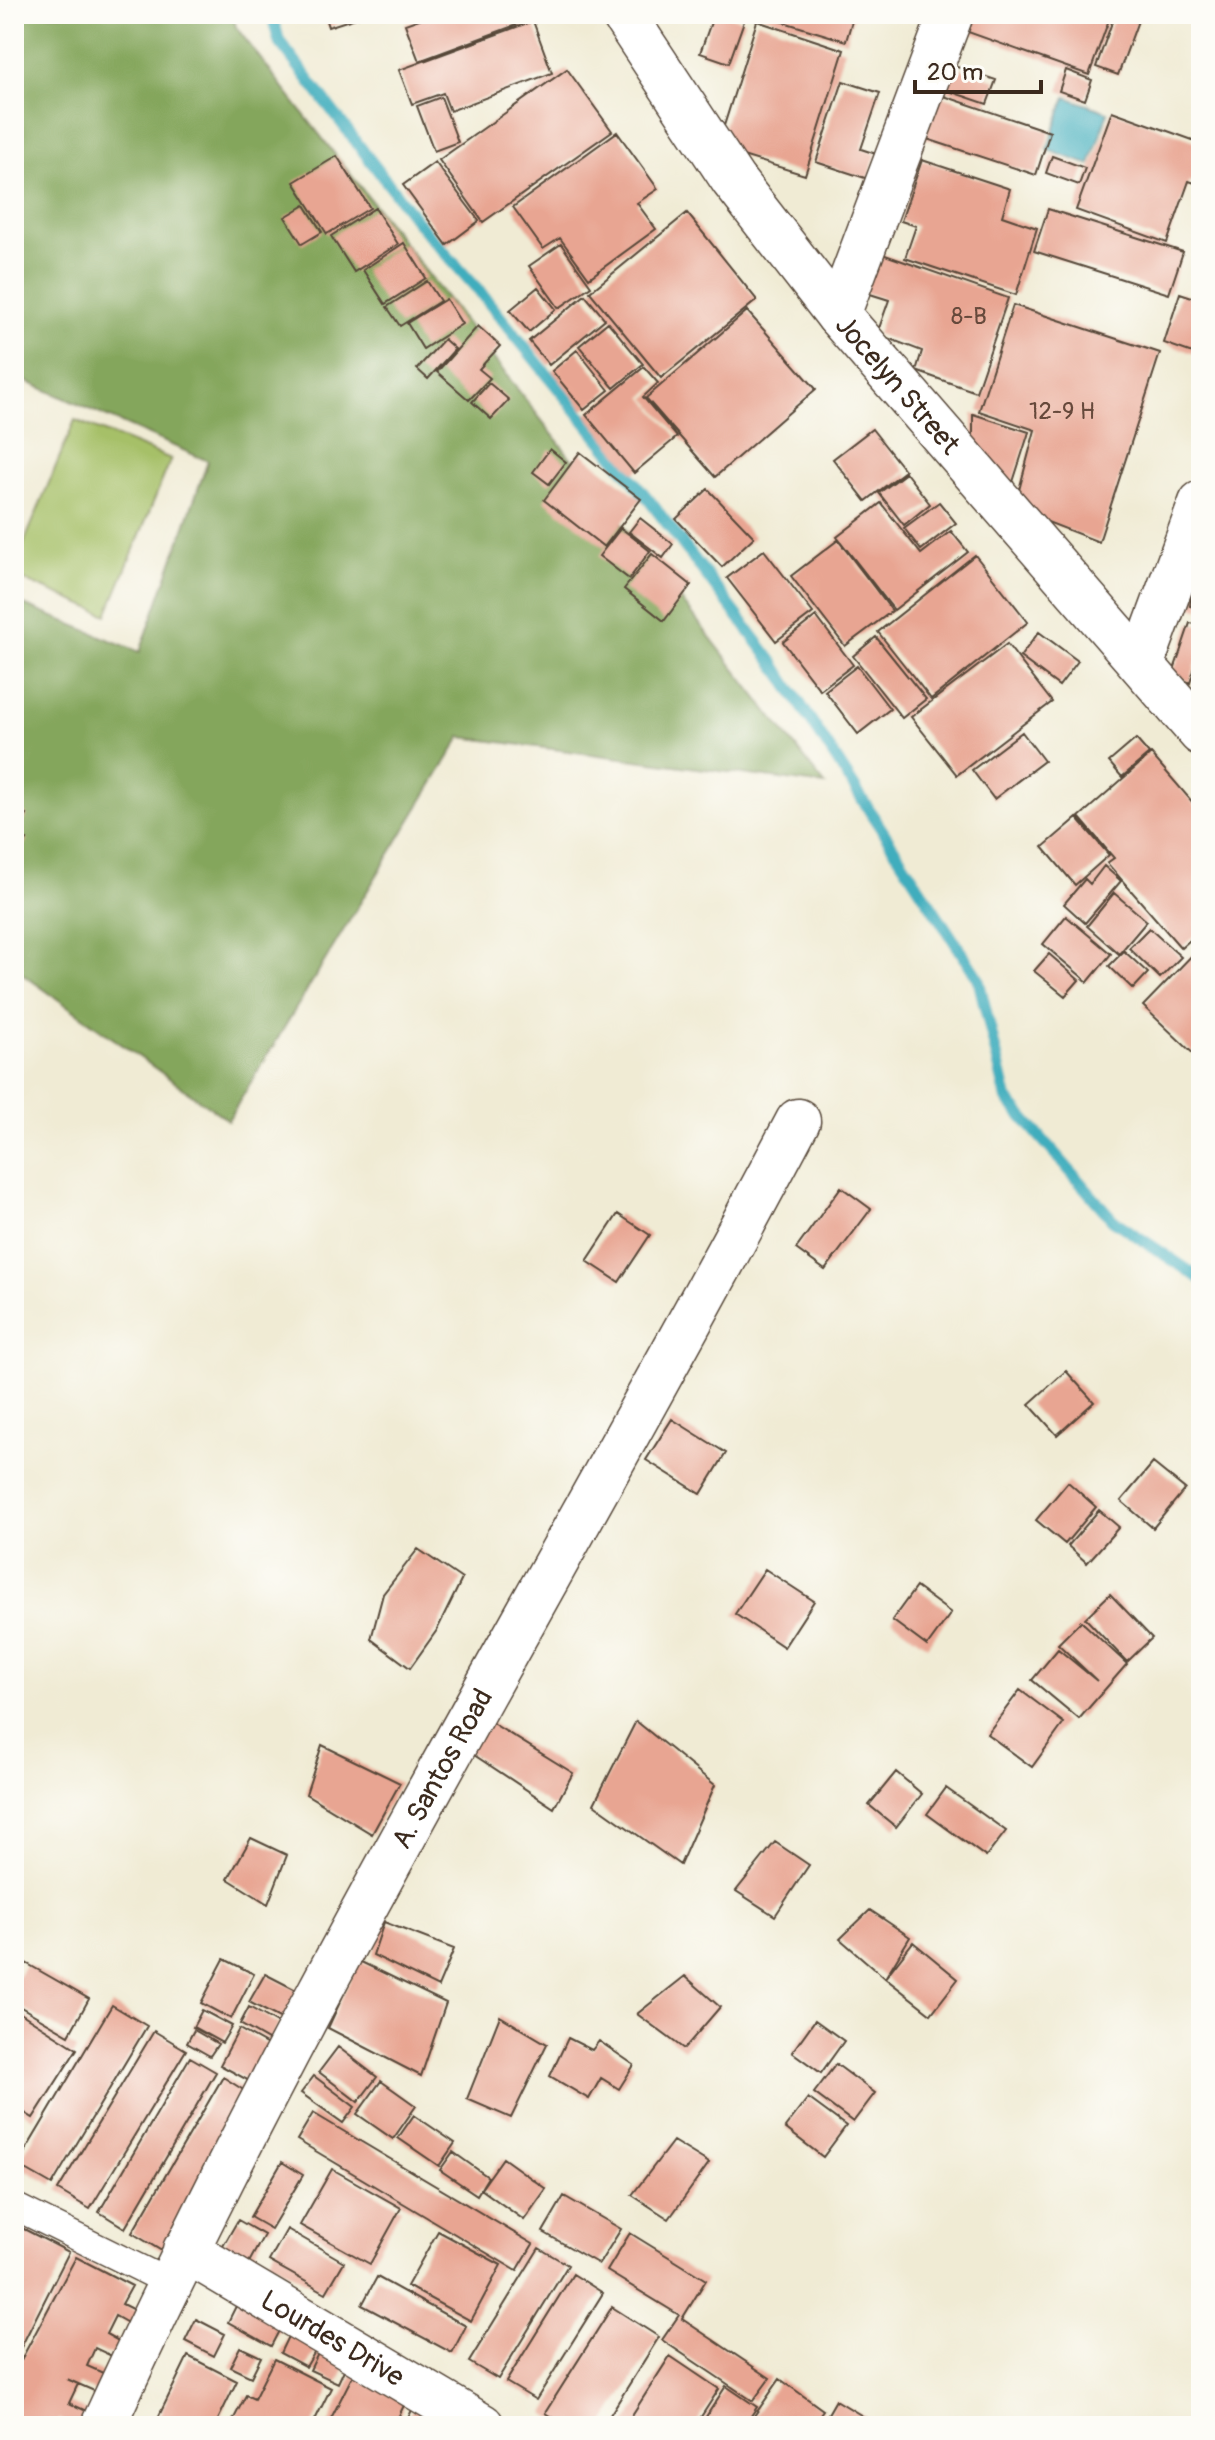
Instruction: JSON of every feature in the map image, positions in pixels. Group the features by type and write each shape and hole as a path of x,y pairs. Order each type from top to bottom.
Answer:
{"street":[{"name":"Jocelyn Street","path":"623,14 733,180 838,315 1201,733"},
{"path":"838,315 951,14"},
{"path":"1142,663 1201,503"},
{"name":"A. Santos Road","path":"103,2426 177,2266 349,1934 725,1260 798,1121"},
{"name":"Lourdes Drive","path":"177,2266 482,2426"}],"lane":[{"path":"14,2206 177,2266"}],"green space":[{"path":"14,14 233,14 236,27 825,785 461,737 228,1120 14,968 14,601 140,652 208,461 14,376"},
{"path":"75,420 171,459 107,615 14,576 14,567"}],"water":[{"path":"1066,97 1108,112 1090,165 1047,150"}],"building":[{"path":"324,14 364,14 365,15 328,27"},
{"path":"433,14 512,14 516,25 419,61 405,24"},
{"path":"714,14 744,21 729,63 700,53"},
{"path":"757,14 854,14 846,41"},
{"path":"975,14 1111,14 1089,75 968,32"},
{"path":"1115,14 1130,14 1139,18 1118,75 1096,67"},
{"path":"533,21 552,73 450,111 443,93 412,104 399,70"},
{"path":"757,21 844,50 805,175 717,148"},
{"path":"945,63 996,80 987,104 937,87"},
{"path":"567,69 612,131 483,222 439,160"},
{"path":"1066,70 1092,80 1085,100 1059,91"},
{"path":"843,81 880,93 861,149 876,154 868,179 816,162"},
{"path":"938,94 1050,132 1036,175 924,138"},
{"path":"441,97 458,142 434,151 417,106"},
{"path":"1112,111 1201,143 1201,185 1189,181 1167,243 1076,210"},
{"path":"617,132 658,189 637,203 656,229 589,278 560,238 543,249 513,207"},
{"path":"337,156 370,208 327,234 294,182"},
{"path":"1052,156 1085,168 1079,185 1046,173"},
{"path":"922,160 1010,189 1002,216 1037,228 1016,295 905,258 916,226 901,221"},
{"path":"435,162 479,221 447,245 403,185"},
{"path":"305,205 322,232 302,244 285,217"},
{"path":"375,208 398,244 354,272 331,236"},
{"path":"1048,209 1183,252 1169,294 1034,251"},
{"path":"687,213 757,300 661,378 590,292"},
{"path":"404,243 426,278 385,304 363,270"},
{"path":"561,244 591,286 559,308 529,266"},
{"path":"868,249 1008,298 976,392 916,371 922,351 877,334 889,300 854,289"},
{"path":"427,281 440,301 400,326 387,307"},
{"path":"538,287 556,309 529,332 510,310"},
{"path":"1180,293 1201,300 1201,356 1164,343"},
{"path":"585,295 605,319 549,365 529,341"},
{"path":"446,299 462,324 423,349 407,323"},
{"path":"1013,305 1160,353 1099,542 1014,509 1035,430 979,411"},
{"path":"747,311 816,389 715,477 646,398"},
{"path":"608,322 643,364 614,388 579,346"},
{"path":"478,326 500,346 479,369 490,378 469,400 437,372"},
{"path":"444,339 455,349 428,379 417,369"},
{"path":"577,350 609,390 584,410 552,371"},
{"path":"644,367 658,383 643,397 677,437 634,473 586,415"},
{"path":"489,383 509,400 491,419 472,402"},
{"path":"973,414 1029,432 1013,482 973,453"},
{"path":"872,429 905,471 866,501 833,459"},
{"path":"550,449 566,462 549,484 533,472"},
{"path":"580,452 641,499 604,547 544,500"},
{"path":"906,473 930,504 904,525 879,493"},
{"path":"708,489 754,537 722,567 676,519"},
{"path":"939,502 956,523 921,550 904,528"},
{"path":"881,503 921,554 951,531 968,552 894,610 837,537"},
{"path":"640,518 673,544 663,558 629,532"},
{"path":"621,528 650,551 629,579 599,556"},
{"path":"838,540 892,611 845,646 791,576"},
{"path":"764,550 813,613 776,641 727,578"},
{"path":"652,554 691,585 664,621 624,589"},
{"path":"975,555 1028,622 931,699 878,632"},
{"path":"1197,569 1201,570 1201,609 1190,606"},
{"path":"816,616 853,665 820,690 783,642"},
{"path":"1190,623 1201,625 1201,648 1190,683 1173,673"},
{"path":"1039,632 1078,661 1059,686 1020,657"},
{"path":"876,637 926,699 902,718 853,656"},
{"path":"1007,644 1052,702 957,775 911,717"},
{"path":"857,666 890,709 858,734 825,691"},
{"path":"1022,732 1044,761 994,799 972,770"},
{"path":"1136,739 1149,754 1122,777 1109,762"},
{"path":"1151,754 1201,812 1201,930 1181,948 1107,863 1114,858 1079,817"},
{"path":"14,806 27,815 18,829 14,826"},
{"path":"1077,818 1109,855 1075,885 1043,847"},
{"path":"14,832 27,840 14,860"},
{"path":"1104,866 1121,881 1085,923 1064,904 1085,879 1090,884"},
{"path":"1114,893 1147,921 1119,954 1087,926"},
{"path":"1066,916 1111,954 1088,982 1043,944"},
{"path":"1149,928 1181,957 1160,978 1129,948"},
{"path":"1201,946 1201,1061 1143,1006"},
{"path":"1124,951 1148,973 1133,989 1109,966"},
{"path":"1049,954 1079,980 1065,996 1034,971"},
{"path":"841,1187 871,1209 825,1270 796,1249"},
{"path":"618,1214 650,1235 619,1282 587,1261"},
{"path":"1066,1371 1094,1402 1057,1435 1029,1404"},
{"path":"672,1419 726,1453 701,1494 646,1460"},
{"path":"1153,1463 1185,1489 1153,1528 1121,1501"},
{"path":"1068,1482 1096,1507 1065,1544 1036,1520"},
{"path":"1099,1510 1119,1527 1087,1563 1068,1546"},
{"path":"418,1549 462,1579 437,1630 410,1668 371,1639 383,1594"},
{"path":"765,1569 814,1601 784,1647 735,1614"},
{"path":"916,1587 951,1613 927,1646 892,1620"},
{"path":"1110,1594 1152,1638 1127,1662 1085,1618"},
{"path":"1081,1621 1127,1664 1079,1719 1032,1680 1058,1649 1097,1681 1058,1644"},
{"path":"1020,1690 1064,1723 1032,1767 987,1734"},
{"path":"484,1718 573,1773 554,1808 465,1749"},
{"path":"636,1721 715,1785 680,1865 594,1804"},
{"path":"322,1745 400,1783 372,1834 306,1794"},
{"path":"896,1772 922,1794 896,1827 869,1805"},
{"path":"946,1788 1006,1831 986,1857 927,1814"},
{"path":"251,1838 287,1855 268,1904 228,1879"},
{"path":"775,1842 809,1865 775,1916 736,1891"},
{"path":"870,1910 910,1937 885,1978 840,1939"},
{"path":"384,1922 454,1949 438,1987 373,1955"},
{"path":"913,1942 958,1979 931,2014 885,1978"},
{"path":"224,1959 254,1974 231,2019 201,2003"},
{"path":"359,1961 446,2003 421,2076 328,2028"},
{"path":"26,1963 89,1999 69,2035 14,2003 14,1983"},
{"path":"265,1974 300,1992 285,2021 249,2002"},
{"path":"685,1976 720,2007 684,2049 637,2014"},
{"path":"112,2005 147,2026 52,2185 17,2165"},
{"path":"249,2007 279,2024 270,2041 240,2024"},
{"path":"14,2009 77,2049 33,2118 14,2106"},
{"path":"202,2010 232,2026 222,2043 193,2027"},
{"path":"500,2016 547,2044 511,2118 467,2099"},
{"path":"815,2020 844,2041 821,2073 792,2052"},
{"path":"239,2029 282,2053 262,2088 220,2065"},
{"path":"194,2030 218,2044 210,2056 187,2043"},
{"path":"154,2031 186,2050 90,2209 58,2190"},
{"path":"568,2038 592,2050 599,2041 634,2065 619,2089 601,2078 589,2099 550,2076"},
{"path":"338,2047 377,2077 358,2102 319,2072"},
{"path":"190,2057 216,2072 125,2228 99,2212"},
{"path":"836,2064 875,2093 853,2122 814,2093"},
{"path":"314,2076 355,2107 343,2123 301,2093"},
{"path":"223,2077 253,2096 162,2251 132,2233"},
{"path":"381,2081 416,2106 393,2139 357,2114"},
{"path":"808,2098 846,2126 823,2157 785,2128"},
{"path":"313,2113 533,2244 517,2271 297,2140"},
{"path":"414,2115 455,2143 439,2166 398,2138"},
{"path":"673,2141 709,2163 669,2219 632,2195"},
{"path":"453,2152 488,2177 477,2195 440,2170"},
{"path":"503,2158 546,2189 524,2220 481,2189"},
{"path":"282,2162 303,2175 271,2229 250,2217"},
{"path":"332,2169 401,2208 370,2264 300,2225"},
{"path":"564,2196 621,2229 599,2264 543,2232"},
{"path":"238,2220 264,2235 246,2268 219,2253"},
{"path":"14,2224 69,2252 14,2361"},
{"path":"287,2229 344,2262 326,2293 269,2261"},
{"path":"438,2231 501,2265 471,2321 407,2286"},
{"path":"630,2233 706,2280 682,2319 770,2378 753,2401 662,2340 679,2315 607,2271"},
{"path":"539,2248 568,2265 498,2379 469,2362"},
{"path":"76,2257 132,2286 122,2304 140,2313 133,2326 115,2316 106,2334 126,2345 118,2359 95,2348 87,2366 110,2376 101,2394 67,2379 78,2384 69,2403 95,2415 89,2426 73,2426 59,2419 56,2426 14,2426 14,2373"},
{"path":"573,2274 603,2293 536,2400 506,2382"},
{"path":"377,2277 466,2326 452,2353 362,2305"},
{"path":"240,2298 284,2321 271,2346 228,2322"},
{"path":"612,2307 659,2337 603,2426 566,2426 545,2413"},
{"path":"196,2319 225,2334 214,2356 185,2341"},
{"path":"292,2328 320,2343 306,2367 280,2353"},
{"path":"240,2347 261,2357 251,2377 230,2367"},
{"path":"321,2347 349,2359 338,2383 310,2370"},
{"path":"188,2356 237,2381 215,2426 154,2426"},
{"path":"670,2356 719,2389 695,2426 625,2426"},
{"path":"274,2359 331,2388 312,2426 230,2426 246,2395 254,2399"},
{"path":"355,2371 408,2397 394,2426 327,2426"},
{"path":"780,2379 823,2410 811,2426 747,2426"},
{"path":"726,2386 757,2407 744,2426 700,2426"},
{"path":"836,2400 879,2426 821,2426"},
{"path":"416,2402 465,2426 404,2426"}],"waterway":[{"path":"272,14 279,41 419,224 480,292 649,500 775,665 978,978 1007,1099 1113,1220 1201,1279"}]}
